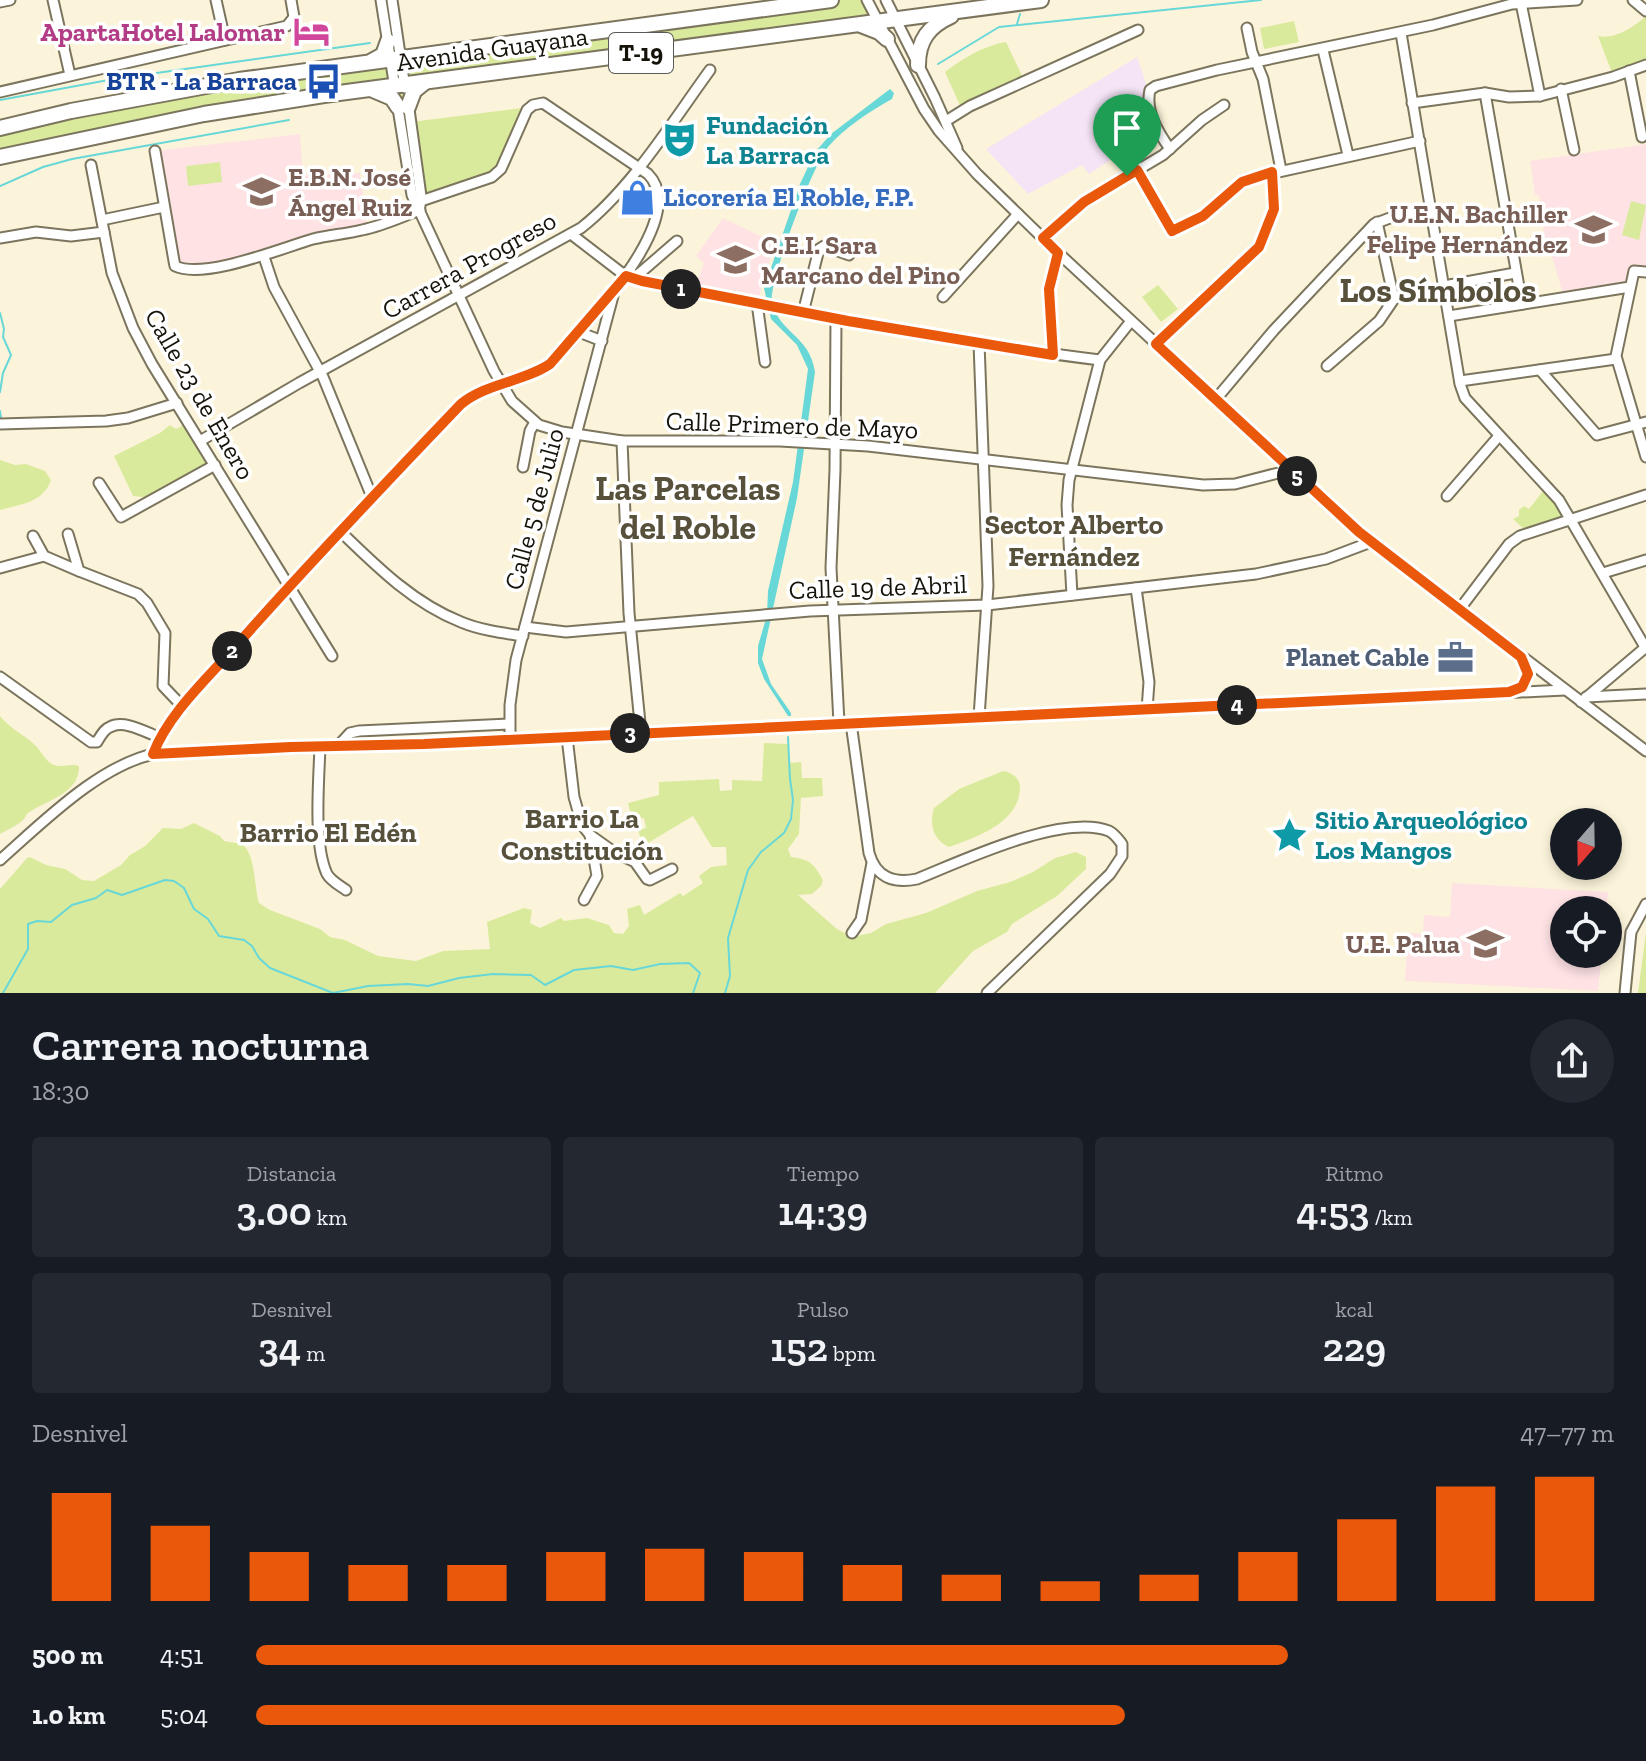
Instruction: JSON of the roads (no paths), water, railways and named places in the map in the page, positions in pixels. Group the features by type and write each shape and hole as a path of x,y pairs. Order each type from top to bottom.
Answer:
{"highway":[{"name":"Avenida Guayana","path":"0,128 171,92 369,62 383,55 831,0"},
{"name":"Avenida Guayana","path":"0,157 204,114 369,89 1041,0"},
{"path":"918,65 920,47 927,31 963,10"},
{"path":"857,24 873,28 887,39"},
{"path":"369,89 387,95 403,107 425,82"}],"street":[{"path":"0,2 10,0"},
{"path":"53,0 70,75"},
{"path":"216,0 225,40"},
{"path":"0,92 287,26 293,21 291,0"},
{"path":"381,0 398,53"},
{"path":"392,0 398,53"},
{"path":"867,0 924,109 959,154 1058,253 1371,542 1565,690 1583,700 1646,751"},
{"path":"886,0 959,154"},
{"path":"1170,149 1153,119 1148,99 1150,90 1190,77 1401,33 1521,3 1577,0"},
{"path":"1633,0 1646,11"},
{"path":"1521,3 1540,96"},
{"path":"1156,344 1259,247 1274,209 1276,171 1263,79 1247,28"},
{"path":"946,121 970,106 1138,30"},
{"path":"1401,33 1460,381 1469,405 1559,500 1646,647 1583,700"},
{"path":"1323,50 1348,155"},
{"name":"Calle Primero de Mayo","path":"398,53 403,107 419,205 502,384 512,401 535,422 551,430 622,441 836,444 1212,485 1235,484 1290,470"},
{"path":"1412,103 1485,93 1509,97 1540,96 1646,65"},
{"name":"Carrera Progreso","path":"200,441 571,234 596,216 710,70"},
{"path":"1629,71 1642,137"},
{"path":"1561,89 1574,150"},
{"path":"1485,93 1522,304"},
{"path":"155,151 174,261 178,268 215,267 264,257 314,239 376,226 419,205 492,177 501,169 527,110 538,103 552,107 648,174 655,184 656,208 630,278"},
{"path":"1043,238 1084,202 1170,149 1224,105"},
{"path":"1137,170 1172,231 1203,216 1242,182 1276,171 1420,141"},
{"name":"Calle 23 de Enero","path":"91,165 112,273 133,328 332,656"},
{"path":"102,220 164,207"},
{"path":"1216,399 1274,330 1377,222 1432,210"},
{"path":"943,297 1018,214"},
{"path":"1327,366 1379,321 1394,299 1377,222"},
{"path":"0,238 36,232 71,236 104,232"},
{"path":"571,234 630,278 836,319 1100,360"},
{"path":"153,754 183,707 340,531 461,404 482,391 544,368 615,291 677,241"},
{"path":"803,313 819,249 824,246 849,255"},
{"path":"1053,355 1049,289 1058,253"},
{"path":"264,257 274,287 321,371 372,497"},
{"path":"1646,272 1634,271 1616,359 1641,424 1646,457"},
{"path":"1444,286 1515,273"},
{"path":"1449,316 1630,287"},
{"name":"Calle 5 de Julio","path":"510,740 512,683 615,291"},
{"path":"765,362 766,305"},
{"path":"836,319 836,444 831,568 839,723"},
{"path":"1072,595 1067,505 1072,469 1100,360 1131,321"},
{"path":"579,332 602,341"},
{"path":"979,343 987,605 979,717"},
{"path":"1460,381 1616,359"},
{"path":"1540,370 1575,406 1597,435 1641,424"},
{"path":"0,424 106,421 128,418 177,403"},
{"path":"523,467 530,431 535,422"},
{"path":"1447,496 1499,436"},
{"path":"622,441 630,626 641,733"},
{"path":"99,483 121,517 215,465"},
{"path":"1459,610 1514,539 1646,495"},
{"name":"Calle 19 de Abril","path":"340,531 393,581 429,605 464,623 524,632 558,632 833,610 987,605 1256,574 1307,564 1371,542"},
{"path":"68,534 79,571"},
{"path":"33,536 44,556 138,594 147,603 165,633 163,686 183,707"},
{"path":"0,568 44,556"},
{"path":"1603,573 1646,560"},
{"path":"1136,588 1149,682 1147,710"},
{"path":"1633,624 1646,620"},
{"path":"1509,692 1522,687 1526,679 1527,668 1521,657"},
{"path":"0,677 91,742 97,742 106,729 117,725 133,727 161,738"},
{"path":"0,860 42,823 101,779 128,762 153,754 1565,690"},
{"path":"1583,700 1646,694"},
{"path":"851,723 872,863 861,920 852,933"},
{"path":"338,746 350,733 359,731 509,724"},
{"path":"567,737 576,809 582,825 590,835 614,852 635,862 647,879 672,869"},
{"path":"320,746 318,812 325,865 329,877 346,890"},
{"path":"872,863 884,877 902,882 1044,833 1089,827 1115,835 1124,850 1120,862 1086,899 1013,965 987,993"},
{"path":"584,900 597,876 590,835"},
{"path":"1625,993 1631,932 1646,904"}],"water":[{"path":"890,89 894,93 892,99 849,127 821,157 793,223 773,290 775,312 807,350 815,372 797,498 762,659 771,684 791,713 788,716 764,679 758,663 758,646 793,482 808,369 797,345 771,319 764,288 800,184 815,152 831,134"}],"waterway":[{"path":"938,64 999,27 1261,0"},
{"path":"1017,24 1020,14"},
{"path":"0,100 114,79 370,43"},
{"path":"0,186 43,167 72,159 289,120"},
{"path":"0,313 3,337 11,355 3,373 0,392"},
{"path":"0,411 1,418"},
{"path":"725,993 730,976 728,938 748,870 761,852 784,833 791,819 793,800 788,737"},
{"path":"3,993 28,949 28,924 51,922 72,905 96,898 107,890 122,895 165,880 174,881 184,888 194,909 208,919 219,936 244,940 270,968 333,993 368,986 428,986 493,974 531,975 545,985 574,970 611,966 633,970 660,964 689,963 700,973 693,993"}],"place":[{"name":"ApartaHotel Lalomar","path":"311,32"},
{"name":"BTR - La Barraca","path":"323,81"},
{"name":"Fundación La Barraca","path":"680,140"},
{"name":"E.B.N. José Ángel Ruiz","path":"262,192"},
{"name":"Licorería El Roble, F.P.","path":"637,197"},
{"name":"U.E.N. Bachiller Felipe Hernández","path":"1594,229"},
{"name":"C.E.I. Sara Marcano del Pino","path":"735,260"},
{"name":"Planet Cable","path":"1455,657"},
{"name":"Sitio Arqueológico Los Mangos","path":"1289,835"},
{"name":"U.E. Palua","path":"1486,944"}],"district":[{"name":"Los Símbolos","path":"1438,290"},
{"name":"Las Parcelas del Roble","path":"688,508"},
{"name":"Sector Alberto Fernández","path":"1074,540"},
{"name":"Barrio El Edén","path":"328,832"},
{"name":"Barrio La Constitución","path":"582,834"}]}
